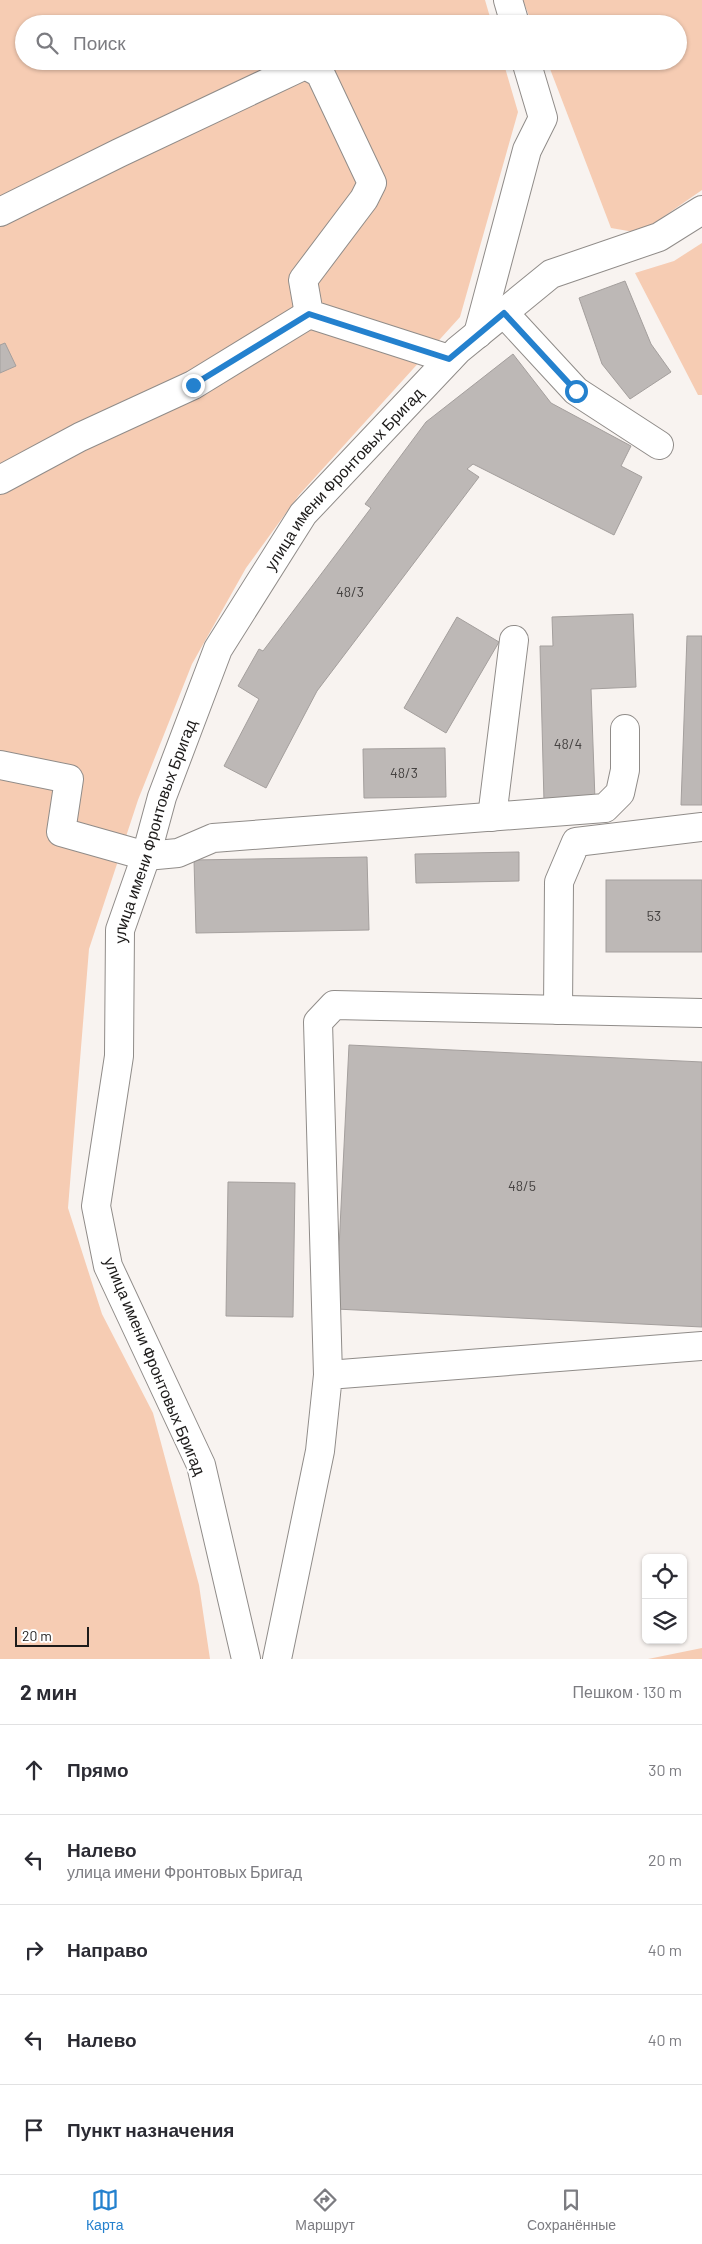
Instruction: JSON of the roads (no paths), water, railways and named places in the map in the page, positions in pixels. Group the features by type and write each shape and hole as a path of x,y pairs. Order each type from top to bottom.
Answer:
{"street":[{"path":"508,0 512,15"},
{"path":"0,212 119,153 295,70"},
{"path":"309,314 303,280 364,198 372,183 320,73 315,70"},
{"path":"478,334 527,150 543,118 529,70"},
{"name":"улица имени Фронтовых Бригад","path":"246,1659 201,1465 108,1266 96,1206 120,1056 120,930 146,856 162,797 218,649 303,514 449,359 551,274 659,237 702,210"},
{"path":"504,313 576,391 660,445"},
{"path":"0,480 80,437 193,385 309,314 449,359"},
{"path":"492,817 514,640"},
{"path":"0,765 69,779 61,832 146,856 178,853 213,838 606,808 620,793 625,770 625,729"},
{"path":"558,1010 559,882 576,842 702,827"},
{"path":"277,1659 320,1451 328,1374 318,1022 334,1005 702,1013"},
{"path":"328,1374 702,1346"}]}
